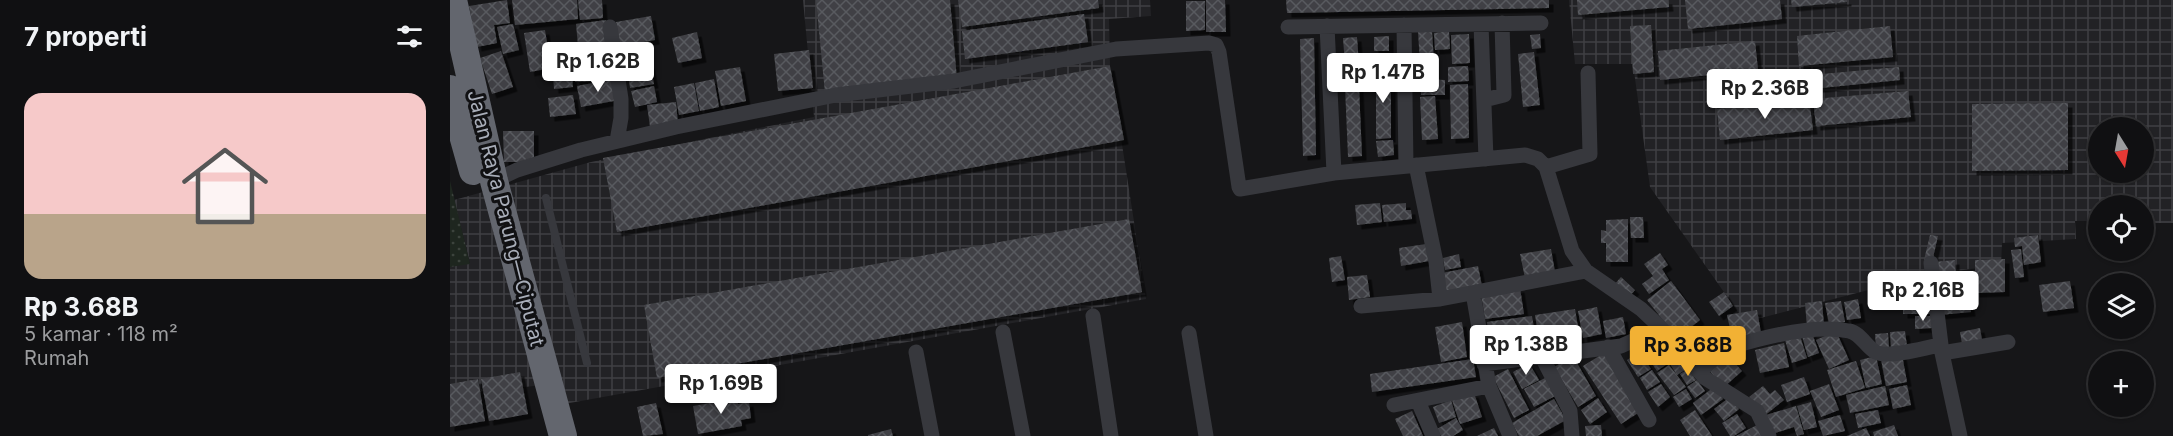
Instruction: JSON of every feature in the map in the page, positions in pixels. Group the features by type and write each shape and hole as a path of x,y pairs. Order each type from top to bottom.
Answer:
{"highway":[{"name":"Jalan Raya Parung—Ciputat","path":"453,0 494,181 546,436"},
{"name":"Jalan Raya Parung—Ciputat","path":"450,89 564,436"}],"street":[{"path":"1484,100 1504,95 1502,23"},
{"path":"1288,27 1541,23"},
{"path":"1481,24 1486,159"},
{"path":"1404,25 1411,166 1434,251 1440,299"},
{"path":"1327,26 1334,173"},
{"path":"610,27 621,99 621,118 617,141"},
{"path":"494,181 546,160 617,141 836,95 954,81 1116,49 1209,43 1216,45 1219,52 1239,187 1243,189 1334,173 1525,155 1538,159 1546,166 1572,251 1586,271 1641,309 1712,383 1756,411 1769,436"},
{"path":"1546,166 1590,154 1588,73"},
{"path":"1931,263 1942,349 1960,436"},
{"path":"1361,306 1440,299 1586,271"},
{"path":"1473,293 1489,386 1509,436"},
{"path":"1093,316 1111,436"},
{"path":"1484,364 1632,342 1659,326"},
{"path":"1700,372 1721,352 1731,346 1799,332 1826,330 1852,332 1874,352 1885,355 2008,342"},
{"path":"1003,332 1023,436"},
{"path":"1189,333 1206,436"},
{"path":"1608,347 1649,420"},
{"path":"916,352 932,436"},
{"path":"1542,357 1570,411 1572,432 1558,436"},
{"path":"1394,405 1489,386"},
{"path":"1418,401 1433,436"}],"lane":[{"path":"546,198 587,363"}],"shaded area":[{"path":"803,0 1150,0 1151,16 1109,19 1110,67 1146,299 564,404 559,383 450,396 450,267 470,263 454,200 591,162 814,117"},
{"path":"1569,0 2173,0 2173,223 2154,223 2154,195 2088,195 2088,221 2075,221 2076,239 2002,243 2001,265 1926,275 1745,322 1650,187 1633,64 1575,64"},
{"path":"450,181 470,264 450,267"}],"building":[{"path":"507,0 510,23 494,25 497,43 477,47 469,6"},
{"path":"512,0 577,0 578,19 515,25"},
{"path":"578,0 602,0 603,18 580,20"},
{"path":"816,0 950,0 957,80 825,93"},
{"path":"958,0 1098,0 1099,8 962,27"},
{"path":"1206,0 1225,0 1226,32 1206,32"},
{"path":"1286,0 1549,0 1549,8 1287,13"},
{"path":"1577,0 1668,0 1669,7 1578,15"},
{"path":"1685,0 1780,0 1782,19 1688,29"},
{"path":"1791,0 1847,0 1847,2 1792,7"},
{"path":"1186,1 1205,1 1205,30 1186,31"},
{"path":"1084,14 1088,42 965,59 962,31"},
{"path":"651,16 655,40 620,46 616,22"},
{"path":"606,20 608,42 578,46 576,24"},
{"path":"513,24 519,50 503,54 497,27"},
{"path":"1651,25 1654,72 1633,74 1630,26"},
{"path":"1890,26 1893,57 1799,66 1797,36"},
{"path":"545,30 551,68 530,72 524,33"},
{"path":"1432,31 1435,78 1421,79 1418,32"},
{"path":"1449,31 1450,49 1435,50 1434,33"},
{"path":"697,32 702,58 678,63 672,38"},
{"path":"1469,34 1470,63 1452,64 1451,35"},
{"path":"1540,34 1541,48 1532,49 1530,35"},
{"path":"1389,36 1389,51 1374,51 1374,37"},
{"path":"1357,37 1359,65 1345,66 1343,38"},
{"path":"1314,38 1316,155 1303,156 1300,39"},
{"path":"1755,41 1758,70 1660,80 1658,51"},
{"path":"636,45 640,64 620,68 616,49"},
{"path":"570,49 573,87 554,89 551,50"},
{"path":"611,50 613,77 595,79 593,52"},
{"path":"809,50 813,88 778,91 774,54"},
{"path":"501,51 513,87 492,94 480,58"},
{"path":"1534,52 1540,105 1523,107 1518,54"},
{"path":"1371,53 1390,53 1390,67 1371,68"},
{"path":"592,58 594,81 575,82 574,59"},
{"path":"650,64 654,84 630,88 627,68"},
{"path":"1110,66 1124,140 617,232 603,158"},
{"path":"1468,66 1469,81 1448,82 1448,67"},
{"path":"740,67 746,101 721,106 715,71"},
{"path":"1899,67 1900,80 1801,90 1800,76"},
{"path":"1366,69 1367,82 1350,83 1350,70"},
{"path":"1376,70 1391,70 1391,138 1376,139"},
{"path":"615,79 619,100 581,107 577,86"},
{"path":"714,79 719,107 700,111 695,83"},
{"path":"1421,79 1445,80 1445,95 1421,95"},
{"path":"1774,79 1775,94 1719,100 1718,84"},
{"path":"694,83 699,111 679,115 674,87"},
{"path":"1468,84 1469,138 1451,139 1450,85"},
{"path":"654,86 657,102 635,107 631,91"},
{"path":"1345,87 1359,87 1362,156 1348,157"},
{"path":"1908,91 1911,117 1816,126 1813,99"},
{"path":"573,95 576,114 550,117 548,98"},
{"path":"1435,96 1438,139 1422,140 1420,97"},
{"path":"1809,99 1813,130 1720,140 1717,109"},
{"path":"676,102 678,124 650,127 647,105"},
{"path":"2068,103 2068,170 1972,171 1972,104"},
{"path":"503,131 534,131 534,162 504,162"},
{"path":"1393,140 1394,155 1378,157 1376,141"},
{"path":"1380,203 1382,222 1357,225 1355,205"},
{"path":"1406,203 1406,210 1411,210 1412,219 1384,222 1382,205"},
{"path":"1630,217 1643,217 1644,238 1631,238"},
{"path":"1129,219 1142,292 657,378 644,305"},
{"path":"1628,219 1628,262 1606,262 1606,243 1601,243 1601,230 1606,231 1606,220"},
{"path":"1930,235 1938,236 1932,262 1924,260"},
{"path":"2038,235 2041,262 2024,265 2022,246 2015,247 2014,238"},
{"path":"1426,244 1429,261 1401,266 1399,248"},
{"path":"1551,249 1555,272 1525,278 1520,254"},
{"path":"2021,249 2024,277 2015,278 2011,250"},
{"path":"1660,253 1668,265 1662,269 1669,280 1649,294 1642,284 1653,276 1644,264"},
{"path":"1459,254 1461,267 1445,270 1443,258"},
{"path":"1341,256 1345,280 1332,282 1329,258"},
{"path":"2005,259 2005,292 1975,293 1975,260"},
{"path":"1955,260 1956,282 1935,283 1934,262"},
{"path":"1478,266 1482,286 1447,294 1442,273"},
{"path":"1925,271 1926,294 1899,296 1897,272"},
{"path":"1367,275 1370,297 1349,300 1347,277"},
{"path":"1621,277 1635,290 1627,299 1613,286"},
{"path":"1895,278 1895,288 1874,290 1873,279"},
{"path":"1671,281 1700,320 1677,338 1647,300"},
{"path":"2070,281 2074,308 2043,312 2039,285"},
{"path":"1966,282 1971,312 1939,315 1942,297 1941,284"},
{"path":"1520,288 1524,314 1485,319 1481,294"},
{"path":"1724,292 1733,306 1719,316 1709,302"},
{"path":"1930,298 1930,314 1903,314 1903,299"},
{"path":"1858,299 1861,318 1847,320 1844,302"},
{"path":"1822,301 1824,326 1807,328 1805,303"},
{"path":"1841,301 1845,322 1829,324 1825,303"},
{"path":"1597,307 1602,334 1583,338 1578,311"},
{"path":"1575,309 1580,339 1540,345 1535,315"},
{"path":"1757,310 1761,333 1732,338 1727,315"},
{"path":"1532,316 1537,347 1491,354 1487,322"},
{"path":"1915,316 1932,316 1932,328 1915,329"},
{"path":"1623,317 1626,334 1606,338 1603,321"},
{"path":"1462,322 1467,357 1441,362 1435,327"},
{"path":"1980,328 1982,340 1962,344 1960,332"},
{"path":"1836,331 1849,360 1829,369 1816,340"},
{"path":"1905,331 1907,347 1891,348 1890,332"},
{"path":"1812,333 1819,353 1808,357 1802,336"},
{"path":"1888,333 1889,348 1876,349 1875,334"},
{"path":"1800,336 1807,358 1792,363 1785,340"},
{"path":"1654,339 1670,362 1657,371 1641,348"},
{"path":"1784,343 1789,367 1760,373 1755,350"},
{"path":"1640,352 1651,369 1638,377 1627,360"},
{"path":"1725,352 1742,371 1724,387 1707,368"},
{"path":"1604,353 1641,411 1621,424 1583,366"},
{"path":"1902,355 1907,382 1886,386 1881,359"},
{"path":"1573,356 1596,396 1578,407 1554,367"},
{"path":"1876,356 1882,384 1866,388 1860,360"},
{"path":"1680,357 1688,368 1677,375 1670,364"},
{"path":"1473,359 1476,377 1372,392 1370,374"},
{"path":"1856,361 1865,388 1836,397 1827,370"},
{"path":"1529,363 1539,380 1522,389 1513,372"},
{"path":"1669,365 1686,387 1674,395 1657,373"},
{"path":"1508,369 1529,410 1514,418 1493,377"},
{"path":"1688,369 1696,380 1687,385 1680,374"},
{"path":"1652,370 1660,382 1647,390 1640,378"},
{"path":"520,372 528,414 489,421 481,379"},
{"path":"1804,377 1810,394 1787,402 1781,385"},
{"path":"1545,378 1555,396 1534,407 1524,389"},
{"path":"478,379 485,421 450,427 450,384"},
{"path":"1697,380 1705,391 1695,398 1687,387"},
{"path":"1661,384 1670,397 1658,407 1648,392"},
{"path":"1829,384 1839,410 1821,417 1810,391"},
{"path":"1907,385 1911,405 1893,409 1889,389"},
{"path":"1763,386 1770,394 1775,390 1784,400 1764,416 1749,397"},
{"path":"1885,386 1889,405 1850,413 1846,395"},
{"path":"1714,387 1723,399 1701,415 1693,403"},
{"path":"1686,389 1692,399 1679,407 1673,397"},
{"path":"1474,393 1482,417 1460,424 1452,400"},
{"path":"1730,397 1739,409 1724,421 1714,409"},
{"path":"737,398 738,404 749,402 751,418 741,420 742,426 698,434 693,406"},
{"path":"1598,398 1607,412 1590,424 1581,410"},
{"path":"1554,399 1566,420 1537,436 1519,436 1512,423"},
{"path":"1451,400 1456,417 1439,423 1433,407"},
{"path":"1811,402 1817,427 1804,430 1797,406"},
{"path":"656,403 663,434 643,436 637,407"},
{"path":"1796,406 1804,434 1797,436 1794,427 1772,434 1766,415"},
{"path":"1695,410 1712,436 1690,436 1680,420"},
{"path":"1878,410 1881,423 1858,428 1855,414"},
{"path":"1412,411 1423,436 1403,436 1395,419"},
{"path":"1737,414 1746,428 1730,436 1722,423"},
{"path":"1840,415 1845,431 1823,436 1818,421"},
{"path":"1456,418 1463,430 1453,436 1441,436 1437,429"},
{"path":"1601,425 1602,436 1586,436 1585,426"},
{"path":"1757,425 1762,436 1736,436"},
{"path":"1894,425 1898,436 1874,436 1873,432"},
{"path":"1494,428 1498,436 1477,436"},
{"path":"1866,428 1870,436 1847,436"},
{"path":"891,429 893,436 868,436 868,435"}]}
